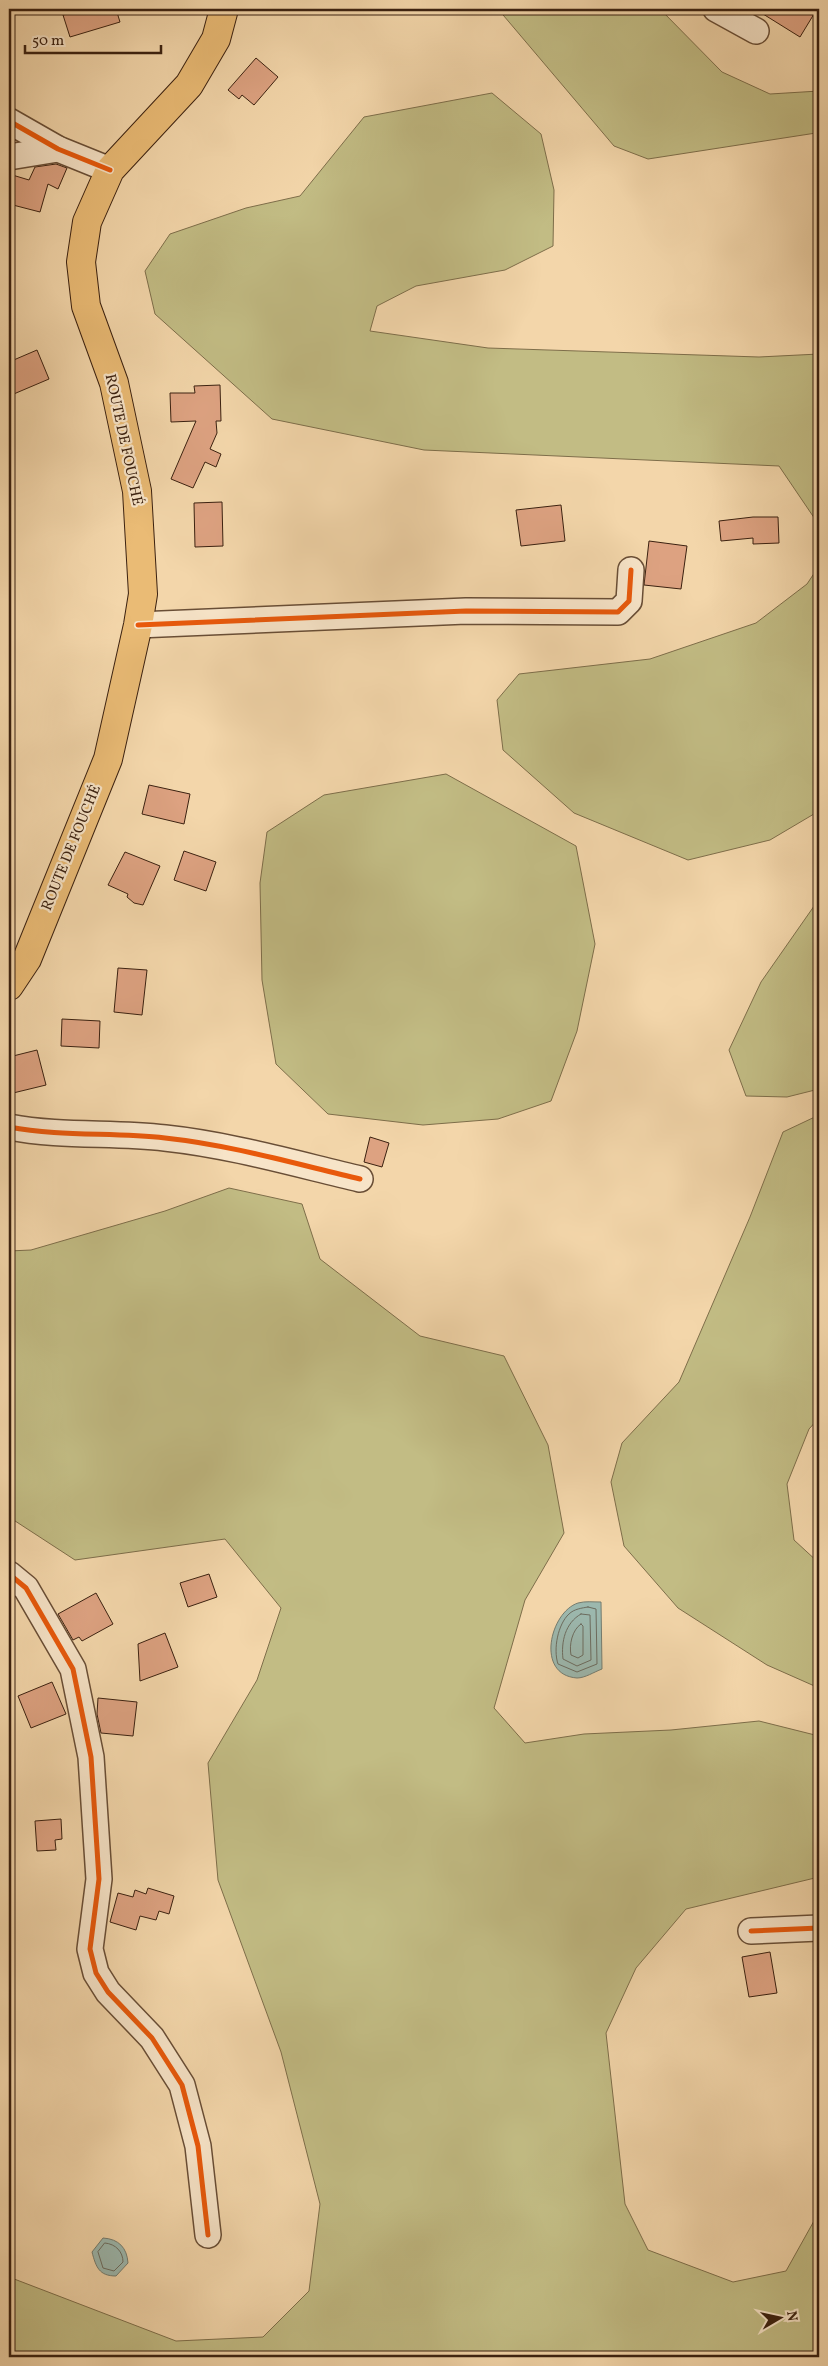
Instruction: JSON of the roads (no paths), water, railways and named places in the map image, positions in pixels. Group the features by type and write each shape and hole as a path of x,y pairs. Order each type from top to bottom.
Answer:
{"main road":[{"name":"ROUTE DE FOUCHÉ","path":"9,986 27,958 108,759 138,625 143,594 136,490 114,383 86,306 81,262 87,222 110,170 189,85 216,39 224,9"}],"street":[{"path":"716,9 756,31"},
{"path":"9,121 58,149 110,170"},
{"path":"9,157 58,149"},
{"path":"138,625 466,611 618,612 629,601 631,570"},
{"path":"9,1127 71,1134 165,1138 246,1153 360,1179"},
{"path":"9,1574 26,1588 73,1669 91,1758 99,1879 90,1949 96,1973 108,1992 152,2038 182,2085 198,2146 208,2235"},
{"path":"751,1931 819,1928"}],"water":[{"path":"601,1602 602,1669 580,1678 564,1674 556,1666 551,1655 554,1630 560,1618 568,1609 578,1603"},
{"path":"103,2238 118,2242 126,2253 128,2263 116,2276 110,2276 99,2270 95,2262 92,2252"}]}
